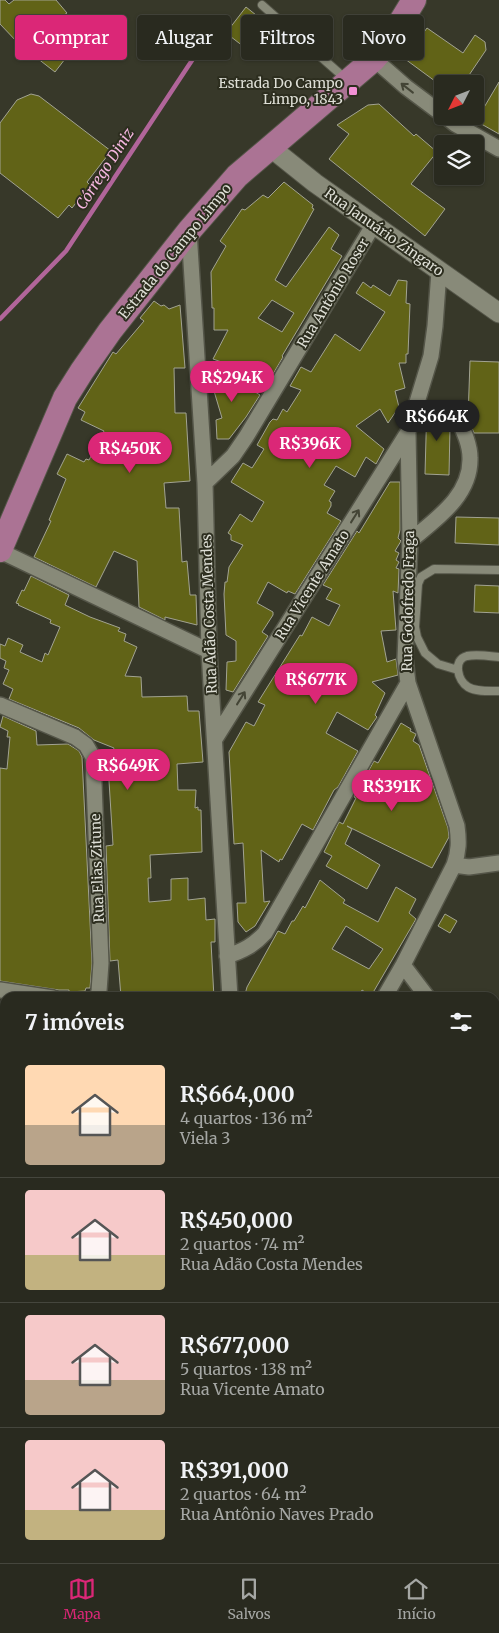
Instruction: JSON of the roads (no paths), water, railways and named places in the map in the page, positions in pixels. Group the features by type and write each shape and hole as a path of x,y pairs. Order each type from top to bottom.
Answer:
{"main road":[{"name":"Estrada do Campo Limpo","path":"405,15 414,0"},
{"name":"Estrada do Campo Limpo","path":"0,551 46,441 70,391 110,331 189,231 237,176 373,60"}],"street":[{"path":"375,60 434,107"},
{"path":"458,125 499,149"},
{"name":"Rua Januário Zingaro","path":"270,147 315,183 499,313"},
{"name":"Rua Antônio Roser","path":"205,484 227,462 246,437 374,224"},
{"name":"Rua Adão Costa Mendes","path":"189,231 205,484 209,651 230,992"},
{"name":"Rua Godofredo Fraga","path":"387,992 403,965 459,852 457,826 408,683 404,658 410,541 408,432 431,356 435,326 438,271"},
{"path":"410,541 445,512 463,489 468,475 470,458 467,439 456,414"},
{"name":"Rua Vicente Amato","path":"215,739 408,432"},
{"path":"0,551 209,651"},
{"path":"228,956 256,944 265,933 408,683"},
{"name":"Rua Elias Zitune","path":"0,705 75,737 86,745 93,758 101,963 98,992"},
{"path":"454,865 469,867 499,863"},
{"path":"403,965 423,992"},
{"path":"0,990 13,992"}],"lane":[{"path":"262,6 349,82"},
{"path":"458,670 438,664 425,653 417,637 415,627 418,584 421,576 434,569 499,570"},
{"path":"499,656 465,657 460,660 458,670 461,681 468,687 475,690 499,691"}],"waterway":[{"name":"Córrego Diniz","path":"0,319 66,251 192,60"}],"place":[{"name":"Estrada Do Campo Limpo, 1843","path":"353,91"}]}
